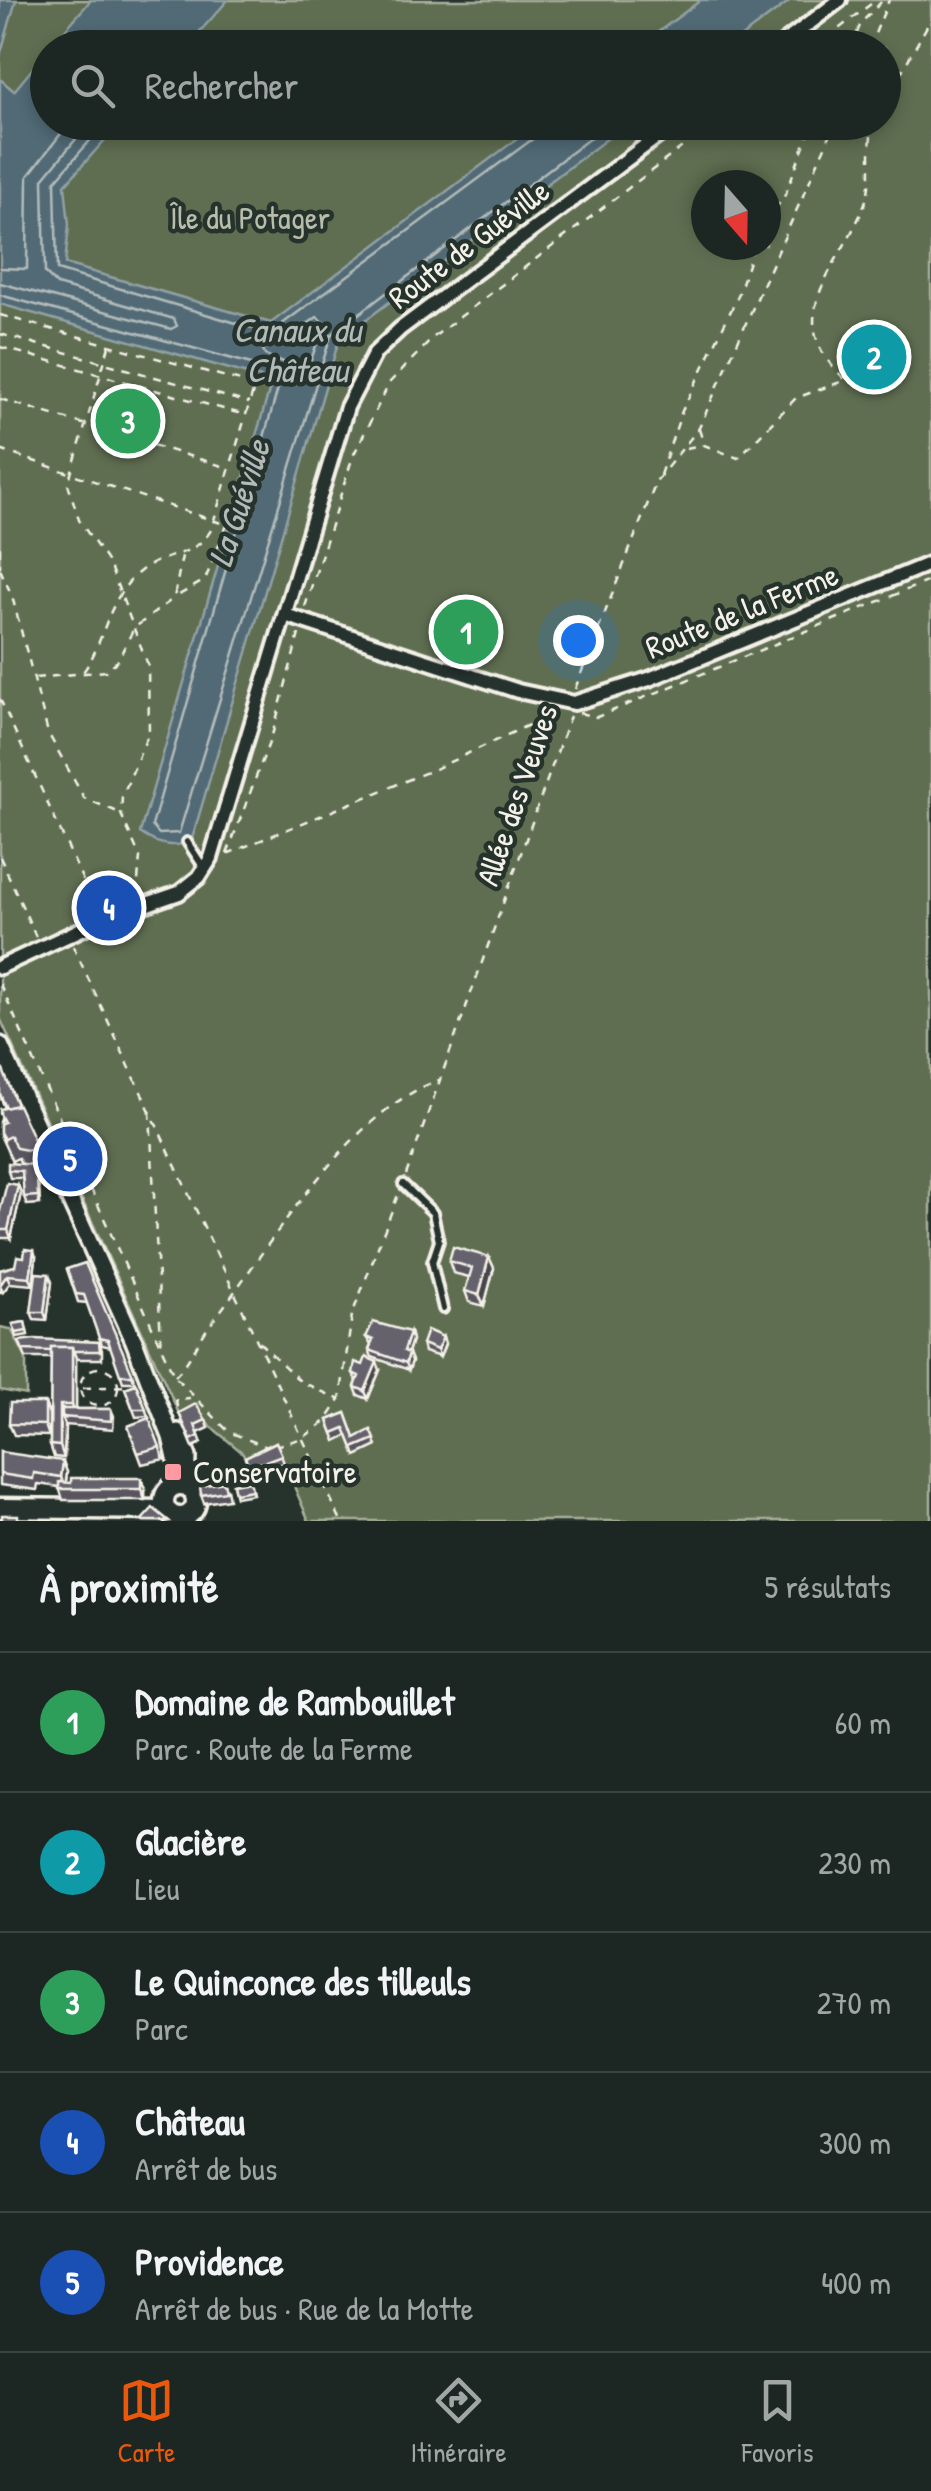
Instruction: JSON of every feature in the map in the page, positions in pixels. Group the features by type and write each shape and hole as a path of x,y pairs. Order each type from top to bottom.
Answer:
{"main road":[{"path":"0,1508 138,1508 158,1515 188,1518 195,1499 180,1487 164,1500 158,1515"}],"street":[{"path":"800,30 840,0"},
{"name":"Route de Guéville","path":"205,869 346,407 375,352 400,329 653,140"},
{"name":"Route de la Ferme","path":"285,615 518,691 574,703 649,679 931,562"},
{"path":"0,968 101,920 179,893 205,869"},
{"path":"0,1045 146,1386 170,1412 188,1457 180,1487"}],"lane":[{"path":"187,842 205,869"},
{"path":"402,1184 434,1213 439,1241 432,1262 442,1309"}],"path":[{"path":"837,30 876,0"},
{"path":"858,30 883,0"},
{"path":"876,30 890,0"},
{"path":"901,72 931,18"},
{"path":"692,140 435,336 390,382 354,456 302,620 272,732 227,854 438,768 574,703 580,714 597,718 931,580"},
{"path":"781,200 806,140"},
{"name":"Allée des Veuves","path":"340,1400 352,1315 574,703 575,684 656,480 700,428 828,140"},
{"path":"685,448 704,445 738,458 796,398 846,380 835,371 813,330 819,285 866,200 872,140"},
{"path":"656,480 669,457 682,412 738,296 749,260"},
{"path":"0,315 255,385 231,469 204,542 138,572 101,625 91,662 80,676"},
{"path":"0,334 250,404"},
{"path":"109,344 71,473 71,503 104,554 148,664 152,714 146,741 124,786 121,814 140,858 136,908"},
{"path":"0,347 246,415"},
{"path":"0,399 231,469"},
{"path":"700,428 704,445"},
{"path":"0,458 1,450 226,526 205,580 134,628 111,668 80,676 34,678"},
{"path":"0,548 0,569 48,734 84,798 121,814"},
{"path":"174,598 184,553"},
{"path":"0,699 101,920"},
{"path":"0,857 40,948"},
{"path":"68,935 341,1521"},
{"path":"0,984 174,1376 229,1432 265,1447 302,1438 326,1421 340,1400 300,1380 258,1342"},
{"path":"174,1376 318,1178 360,1134 424,1086 440,1080"},
{"path":"150,1110 162,1347"},
{"path":"96,1366 110,1370 116,1387 111,1402 98,1409 85,1400 85,1371 96,1366"},
{"path":"83,1388 146,1386"},
{"path":"177,1407 176,1399 192,1398"}],"green space":[{"name":"Île du Potager","path":"0,0 931,0 931,1521 309,1521 284,1463 252,1475 243,1453 203,1420 186,1429 0,1018"},
{"path":"0,1327 11,1329 26,1358 26,1395 0,1390"}],"water":[{"path":"0,0 16,0 0,56"},
{"path":"91,0 228,0 201,30 65,30"},
{"path":"701,0 791,0 751,30 661,30"},
{"name":"Canaux du Château","path":"30,72 30,140 105,140 65,185 69,225 65,264 271,323 515,140 605,140 339,340 192,839 180,844 160,843 140,833 272,381 0,304 0,79 14,91"}],"building":[{"path":"874,329 884,339 885,349 877,358 866,359 855,341 862,331"},
{"path":"3,1070 17,1105 6,1108 0,1094"},
{"path":"18,1105 37,1146 27,1150 16,1148 10,1136 4,1139 0,1132 4,1122 0,1109"},
{"path":"8,1163 36,1165 38,1196 24,1197 22,1171 8,1170"},
{"path":"7,1183 18,1185 8,1230 0,1230 0,1211"},
{"path":"453,1247 489,1257 479,1295 465,1291 472,1268 449,1261"},
{"path":"25,1249 34,1250 30,1277 7,1275 0,1285 0,1270 15,1266 17,1256 24,1257"},
{"path":"85,1263 133,1375 120,1375 108,1340 99,1338 84,1295 76,1294 67,1269"},
{"path":"36,1273 49,1274 44,1312 31,1312"},
{"path":"25,1322 27,1331 16,1333 13,1324"},
{"path":"373,1322 410,1332 404,1351 409,1353 406,1363 369,1350 373,1340 366,1337"},
{"path":"427,1330 443,1337 437,1350 422,1344"},
{"path":"19,1341 99,1342 100,1351 73,1351 72,1347 23,1350"},
{"path":"51,1347 72,1347 72,1405 60,1405 60,1446 50,1445"},
{"path":"366,1357 377,1362 365,1391 355,1387 359,1376 353,1373 355,1362 363,1365"},
{"path":"136,1384 146,1409 133,1409 125,1388"},
{"path":"10,1403 45,1403 45,1425 9,1424"},
{"path":"196,1404 206,1420 195,1425 199,1436 191,1440 179,1413"},
{"path":"62,1409 111,1409 111,1421 62,1417"},
{"path":"346,1413 355,1438 371,1430 375,1439 353,1448 345,1428 333,1433 328,1420"},
{"path":"149,1418 160,1447 138,1453 128,1426"},
{"path":"276,1442 282,1455 250,1467 245,1457"},
{"path":"0,1452 63,1461 61,1477 34,1473 33,1479 0,1474"},
{"path":"71,1478 141,1478 141,1489 59,1489 59,1482 71,1483"},
{"path":"250,1481 252,1490 235,1493 233,1484"},
{"path":"224,1482 226,1491 201,1495 200,1486"},
{"path":"153,1508 169,1521 141,1521"},
{"path":"2,1515 18,1515 18,1521 2,1521"}],"place":[{"name":"Glacière","path":"874,357"},
{"name":"Le Quinconce des tilleuls","path":"128,421"},
{"name":"Domaine de Rambouillet","path":"466,632"},
{"name":"Château","path":"109,908"},
{"name":"Providence","path":"70,1159"},
{"name":"Conservatoire","path":"173,1472"}],"water label":[{"name":"La Guéville","path":"239,503"}]}
